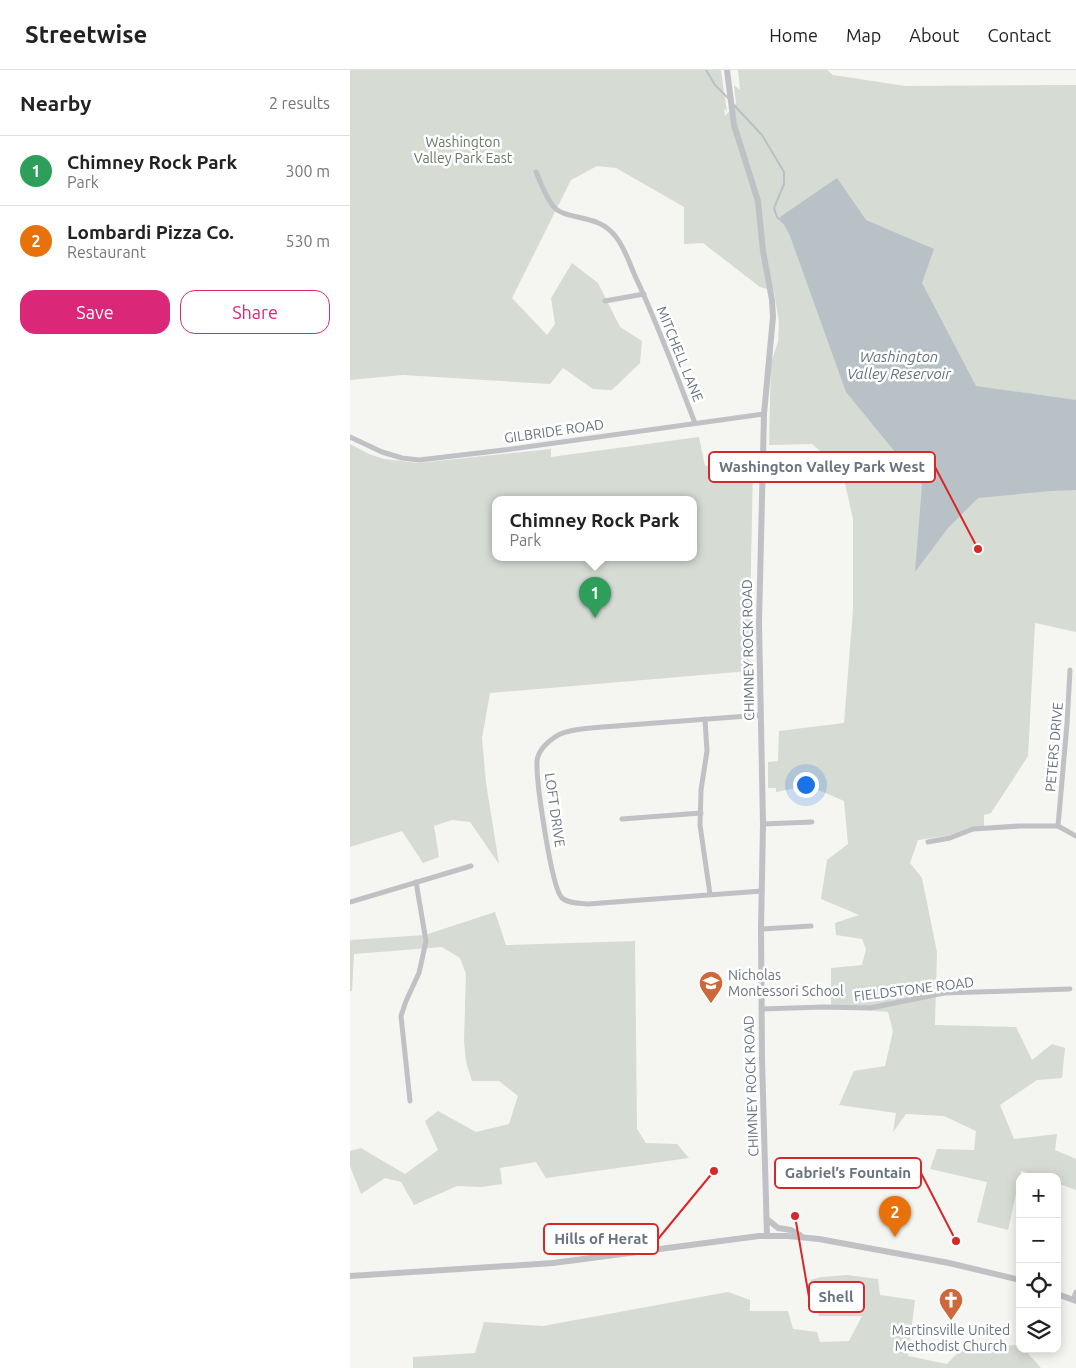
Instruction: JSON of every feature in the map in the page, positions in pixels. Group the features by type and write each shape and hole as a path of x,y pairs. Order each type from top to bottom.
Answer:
{"street":[{"name":"CHIMNEY ROCK ROAD","path":"727,70 734,125 758,201 773,317 764,414 759,623 763,824 761,1009 767,1236"},
{"name":"MITCHELL LANE","path":"536,172 554,207 564,213 600,223 618,238 644,294 694,423"},
{"name":"MITCHELL LANE","path":"605,301 644,294"},
{"name":"GILBRIDE ROAD","path":"350,437 382,452 402,458 419,460 764,414"},
{"name":"PETERS DRIVE","path":"1058,826 1068,724 1070,670"},
{"name":"LOFT DRIVE","path":"761,715 562,733 543,748 538,759 538,777 556,886 562,897 572,903 588,904 762,891"},
{"path":"705,719 707,751 701,790 700,825 710,894"},
{"path":"622,819 701,813"},
{"path":"763,824 812,822"},
{"path":"928,842 950,838 973,829 1058,826 1076,836"},
{"path":"350,902 471,866"},
{"path":"410,1101 401,1016 419,972 426,941 416,882"},
{"path":"761,930 811,926"},
{"name":"FIELDSTONE ROAD","path":"761,1009 870,1008 944,993 1070,989"},
{"path":"767,1219 778,1228 791,1230 803,1237"},
{"path":"350,1276 553,1263 734,1238 767,1236 803,1237 949,1263 1016,1279"},
{"path":"1061,1295 1074,1300 1076,1292"}],"green space":[{"name":"Washington Valley Park East","path":"350,70 721,70 727,112 724,108 725,116 736,104 734,85 740,90 738,70 827,70 833,75 905,86 1076,85 1076,632 1035,623 1028,756 991,813 984,815 984,826 953,835 918,840 910,863 922,878 937,952 935,1025 1016,1027 1032,1060 1052,1044 1065,1048 1062,1078 1037,1080 1000,1105 1014,1139 1057,1134 1055,1150 1076,1159 1076,1190 1061,1184 1061,1173 1027,1173 1021,1171 1021,1173 1016,1173 1016,1194 1008,1230 977,1222 987,1182 930,1169 937,1149 974,1150 976,1131 944,1116 906,1114 893,1132 896,1113 839,1105 854,1071 885,1066 893,1031 888,1012 831,1007 831,968 862,965 866,949 862,939 836,935 835,923 859,915 821,899 827,860 848,844 844,801 816,789 796,788 776,792 776,788 768,788 768,762 778,761 779,731 844,723 853,610 853,519 842,470 812,444 769,445 771,363 778,341 779,323 774,291 760,287 703,243 684,244 684,207 616,168 597,166 571,180 512,298 547,335 555,324 551,298 572,263 598,283 620,327 642,341 640,363 612,390 593,389 563,368 550,384 403,375 350,380"},
{"path":"699,437 705,466 753,463 749,671 490,693 482,738 486,783 499,864 470,822 452,820 434,826 439,857 423,863 402,831 350,847 350,444 384,459 418,463 551,449 551,457"},
{"path":"495,912 506,945 635,941 637,1129 646,1143 677,1144 689,1158 546,1178 536,1162 500,1168 502,1184 481,1187 457,1186 414,1205 401,1182 385,1178 361,1194 350,1166 350,1151 361,1148 405,1174 438,1150 425,1121 438,1111 476,1132 509,1124 518,1096 499,1081 472,1081 466,1062 464,1041 466,974 460,958 442,947 354,954 352,991 350,991 350,942 351,940 425,935"},
{"path":"847,1275 878,1279 880,1295 915,1300 908,1356 947,1364 963,1347 1016,1345 1016,1353 1028,1353 1041,1368 413,1368 413,1357 475,1353 484,1322 543,1326 728,1292 750,1300 750,1311 788,1311 793,1329 817,1332 820,1342 849,1341 862,1316 819,1316 810,1280"}],"water":[{"name":"Washington Valley Reservoir","path":"837,178 866,220 934,249 922,283 976,386 1076,400 1076,490 978,498 948,528 915,572 922,485 846,392 790,236 780,217"}],"waterway":[{"path":"706,70 715,85 728,98"},
{"path":"733,104 762,135 784,172 784,184 774,208 777,217 784,223"}],"place":[{"name":"Washington Valley Park West","path":"978,549"},
{"name":"Chimney Rock Park","path":"595,618"},
{"name":"Nicholas Montessori School","path":"711,1004"},
{"name":"Hills of Herat","path":"714,1171"},
{"name":"Shell","path":"795,1216"},
{"name":"Lombardi Pizza Co.","path":"895,1237"},
{"name":"Gabriel’s Fountain","path":"956,1241"},
{"name":"Martinsville United Methodist Church","path":"951,1321"}]}
